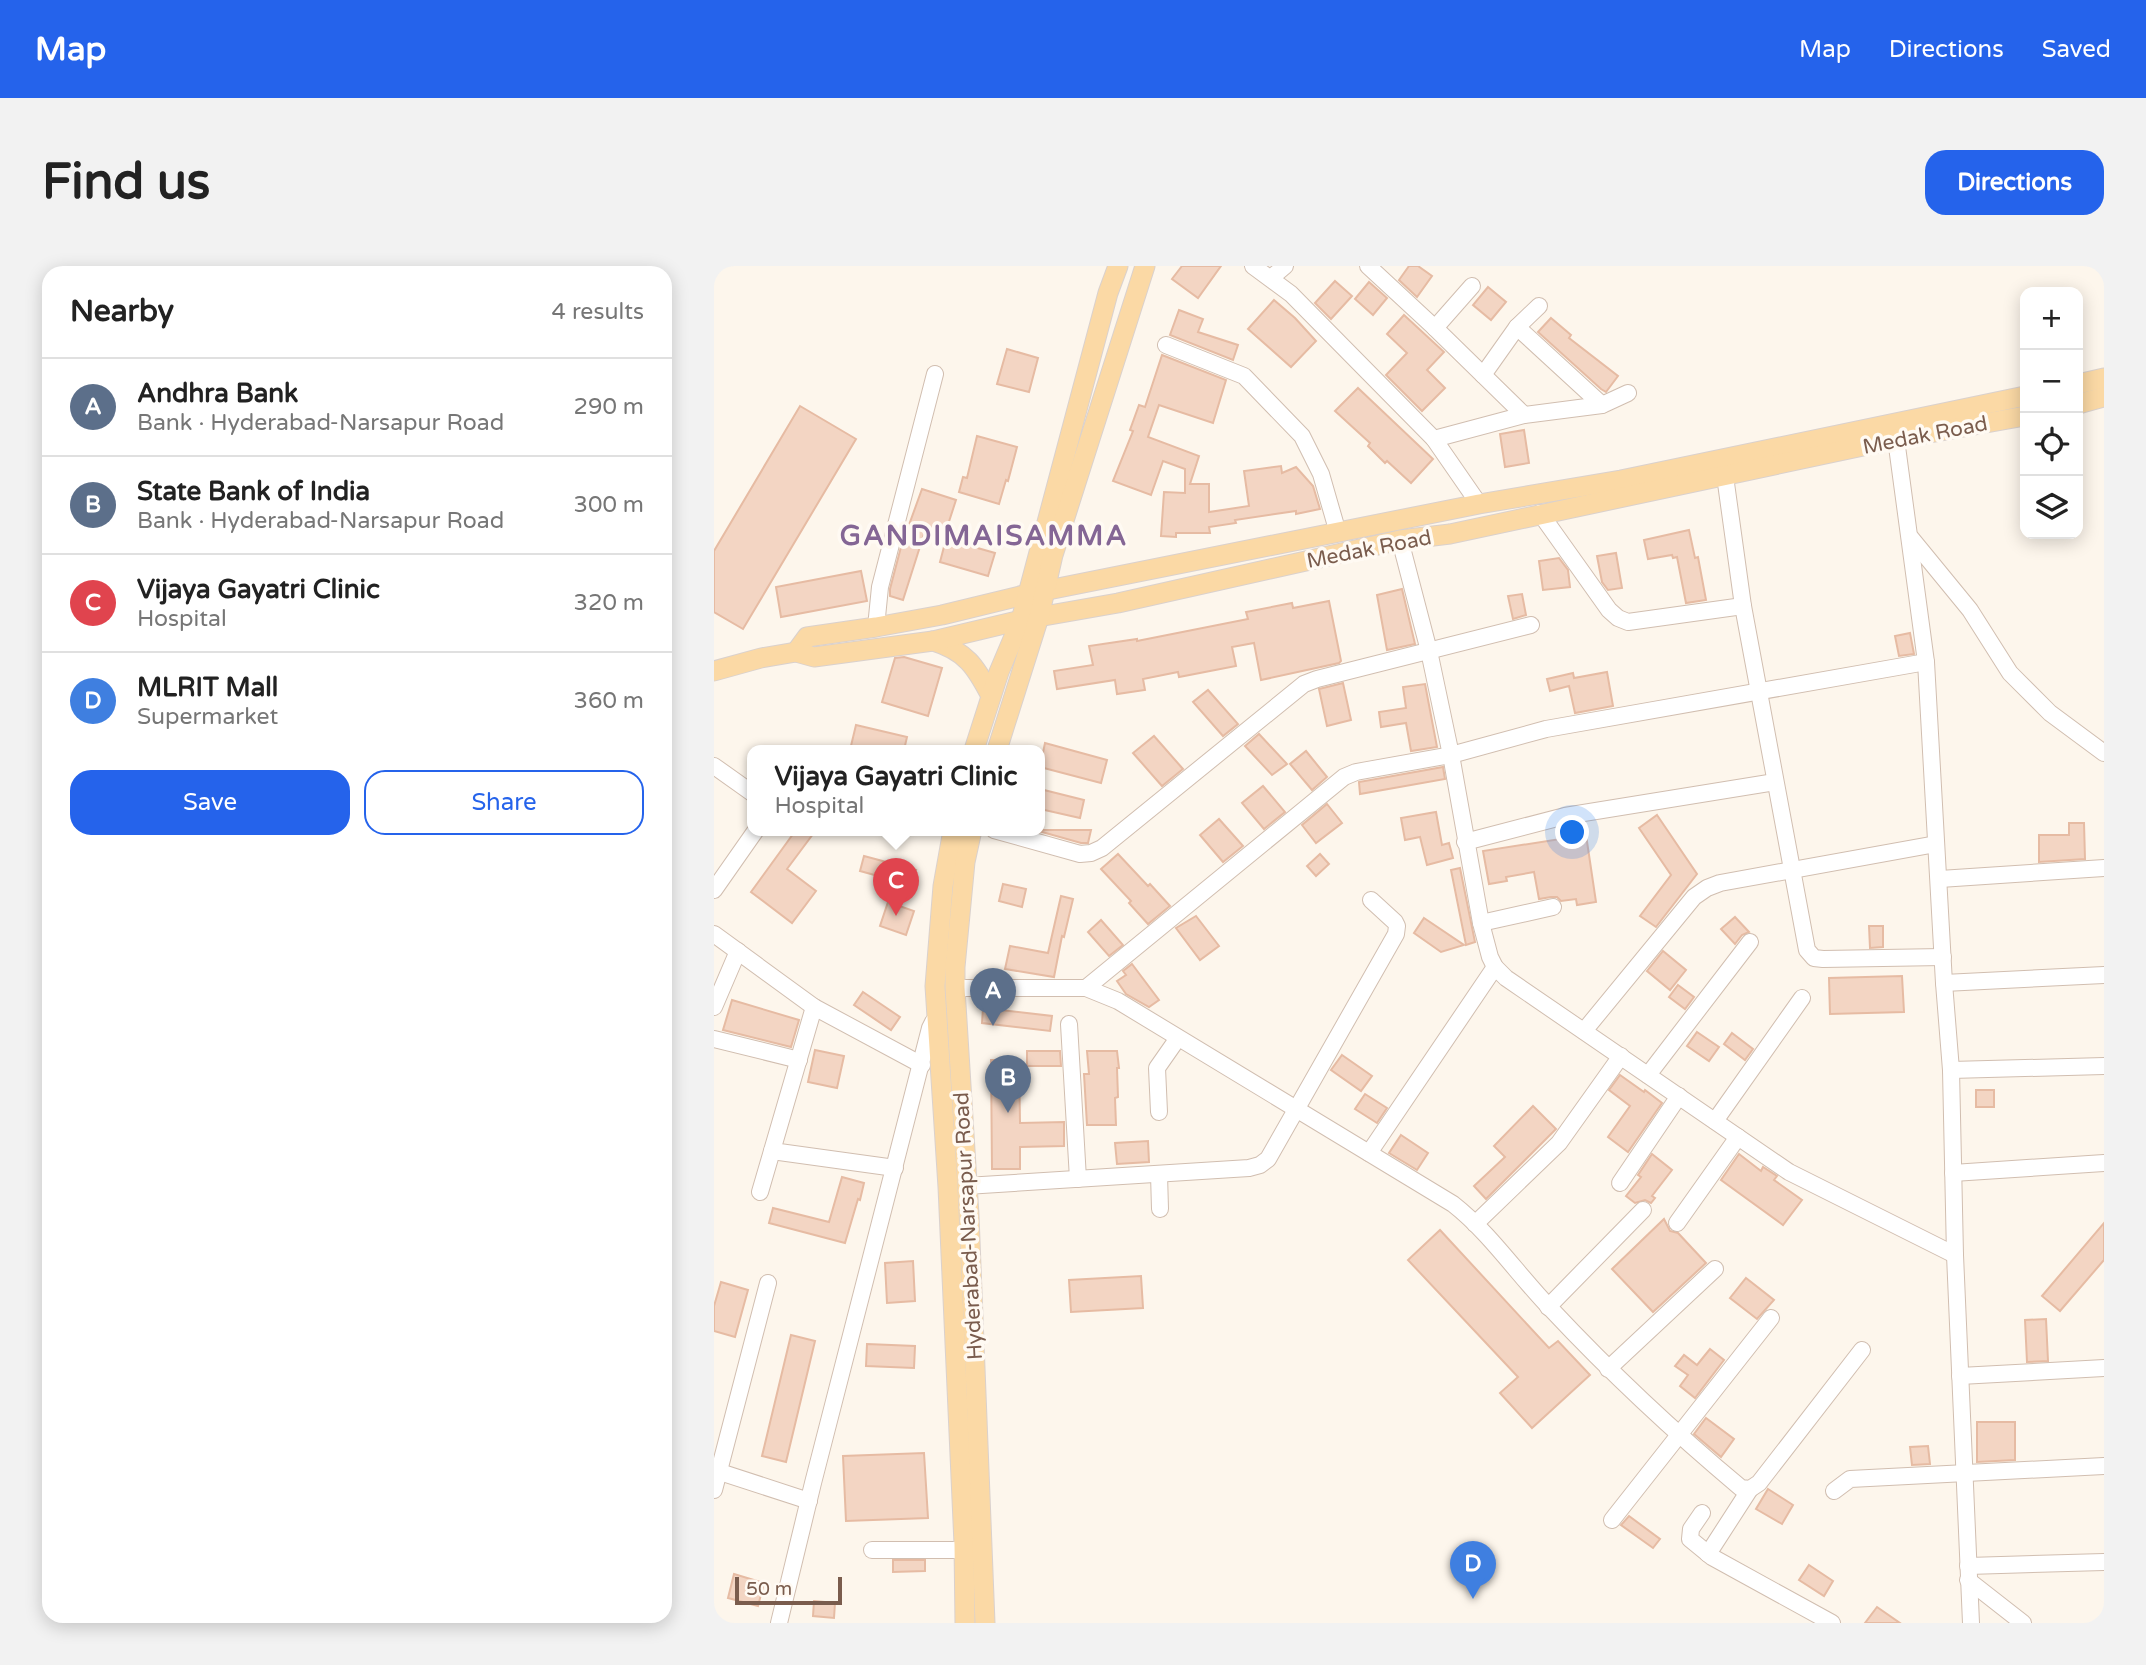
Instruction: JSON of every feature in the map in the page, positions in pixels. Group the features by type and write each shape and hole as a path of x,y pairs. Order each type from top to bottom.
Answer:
{"main road":[{"path":"1036,593 1031,577 1104,307 1118,266"},
{"path":"999,745 1036,593 1053,555 1144,266"},
{"path":"2083,383 2104,378"},
{"path":"796,652 807,637 876,627 1479,505 1621,480 2020,397"},
{"path":"2083,403 2104,397"},
{"name":"Medak Road","path":"714,671 796,652 814,657 933,640 1118,603 1400,540 1450,534 1896,439 2020,417"},
{"path":"1511,499 1514,520"},
{"path":"976,745 999,671 1030,619"},
{"path":"933,640 956,649 971,662 991,696"},
{"name":"Hyderabad-Narsapur Road","path":"952,836 943,886 934,986 948,1187 965,1623"},
{"name":"Hyderabad-Narsapur Road","path":"971,836 965,862 954,988 966,1186 985,1623"}],"street":[{"path":"1253,266 1291,294 1434,439 1479,505"},
{"path":"1271,278 1285,266"},
{"path":"1368,266 1524,415"},
{"path":"1435,328 1472,286"},
{"path":"1483,375 1517,327 1539,306"},
{"path":"1517,327 1602,405"},
{"path":"1166,345 1244,376 1302,436 1321,474 1338,533"},
{"path":"876,627 880,587 935,374"},
{"path":"1434,439 1524,415 1602,405 1628,393"},
{"path":"1896,439 1926,662 1940,879 1951,1069 1955,1255 1971,1623"},
{"path":"1726,476 1743,606 1807,950 1814,958 1943,957"},
{"path":"1540,513 1609,610 1618,618 1628,622 1743,606"},
{"path":"1910,536 1970,610 2010,673 2050,713 2104,753"},
{"path":"1400,540 1429,651 1481,923 1495,967 1506,978 1796,1176 1955,1255"},
{"path":"1016,836 1080,854 1091,853 1102,848 1304,684 1531,625"},
{"path":"1086,988 1344,776 1451,755 1546,729 1926,662"},
{"path":"714,766 747,789"},
{"path":"1465,842 1565,816 1775,782"},
{"path":"714,890 752,836"},
{"path":"1584,1031 1694,897 1707,888 1720,883 1936,844"},
{"path":"1940,879 2104,869"},
{"path":"966,1186 1249,1168 1268,1159 1396,934 1395,922 1371,900"},
{"path":"1481,923 1553,907"},
{"path":"714,934 814,1007 922,1065"},
{"path":"1648,1075 1750,942"},
{"path":"714,1007 738,951"},
{"path":"1369,1153 1495,967"},
{"path":"1944,983 2104,975"},
{"path":"954,988 1086,988 1118,1001 1453,1204 1475,1224 1548,1307 1608,1369 1741,1488 1750,1489"},
{"path":"1715,1121 1802,998"},
{"path":"760,1192 814,1007"},
{"path":"779,1623 930,1028 937,1020"},
{"path":"1069,1024 1078,1179"},
{"path":"1159,1112 1157,1068 1178,1038"},
{"path":"714,1039 799,1060"},
{"path":"1475,1224 1559,1143 1621,1056"},
{"path":"1951,1069 2104,1066"},
{"path":"1620,1183 1679,1096"},
{"path":"1676,1223 1738,1137"},
{"path":"772,1151 895,1168"},
{"path":"1953,1172 2104,1163"},
{"path":"1159,1174 1160,1209"},
{"path":"1548,1307 1643,1210"},
{"path":"1608,1369 1715,1269"},
{"path":"714,1490 716,1470 768,1283"},
{"path":"1612,1520 1770,1318"},
{"path":"1708,1554 1750,1489 1759,1483 1862,1350"},
{"path":"1960,1376 2104,1368"},
{"path":"1834,1491 1850,1479 2104,1466"},
{"path":"716,1470 809,1501"},
{"path":"1702,1513 1691,1529 1690,1539 1708,1554 1832,1623"},
{"path":"872,1550 964,1550"},
{"path":"1968,1573 2104,1562"},
{"path":"1968,1573 2023,1623"}],"building":[{"path":"1182,266 1221,266 1198,298 1172,279"},
{"path":"1409,266 1418,266 1432,276 1417,297 1399,280"},
{"path":"1335,281 1352,296 1331,319 1315,303"},
{"path":"1369,282 1387,298 1373,315 1355,299"},
{"path":"1488,287 1506,302 1491,320 1473,305"},
{"path":"1274,300 1316,341 1291,367 1248,329"},
{"path":"1179,310 1203,319 1198,332 1238,345 1233,360 1170,335"},
{"path":"1404,315 1444,352 1427,370 1445,388 1422,411 1386,375 1407,353 1387,334"},
{"path":"1551,318 1571,335 1569,338 1618,376 1606,392 1538,332"},
{"path":"1007,349 1038,358 1029,392 997,384"},
{"path":"1162,355 1226,380 1213,423 1159,405 1148,437 1199,456 1190,484 1209,484 1209,512 1249,506 1244,471 1281,466 1282,473 1296,467 1313,486 1320,509 1235,520 1236,523 1209,527 1210,533 1161,536 1164,492 1185,493 1185,469 1163,461 1151,495 1113,481 1133,431 1130,430 1139,405 1145,407"},
{"path":"1358,388 1433,459 1411,483 1387,461 1385,463 1368,446 1370,443 1335,411"},
{"path":"800,406 856,439 743,629 714,612 714,551"},
{"path":"1524,430 1529,463 1505,467 1500,434"},
{"path":"977,436 1017,447 999,504 959,492 963,477 967,478"},
{"path":"922,489 956,500 943,540 924,534 903,600 890,596 890,589 901,547"},
{"path":"1689,530 1695,558 1698,557 1706,600 1686,603 1677,557 1673,558 1672,555 1648,559 1644,540"},
{"path":"946,539 995,553 988,576 940,562"},
{"path":"1616,553 1622,588 1608,590 1602,582 1597,556"},
{"path":"1559,558 1568,570 1570,587 1543,590 1539,561"},
{"path":"861,571 867,601 781,617 776,587"},
{"path":"1402,589 1415,644 1387,650 1377,595"},
{"path":"1522,594 1526,615 1513,619 1508,596"},
{"path":"1329,601 1341,661 1339,663 1261,680 1254,643 1232,647 1236,666 1179,677 1178,672 1143,679 1145,690 1117,694 1115,680 1057,689 1054,671 1093,665 1089,646 1137,641 1248,619 1246,612 1292,603 1293,608"},
{"path":"1910,633 1914,654 1899,656 1895,636"},
{"path":"904,657 942,668 928,716 882,702 895,658"},
{"path":"1607,672 1613,706 1575,713 1569,686 1550,691 1547,679 1573,673 1574,678"},
{"path":"1343,683 1351,720 1327,726 1319,689"},
{"path":"1425,684 1437,747 1411,751 1406,723 1381,727 1379,712 1406,708 1403,687"},
{"path":"1208,690 1238,724 1223,736 1193,702"},
{"path":"856,725 907,737 905,745 851,745"},
{"path":"1259,734 1287,764 1272,775 1245,746"},
{"path":"1154,736 1183,769 1162,786 1133,753"},
{"path":"1045,745 1107,760 1101,783 1045,768"},
{"path":"1306,751 1327,777 1312,790 1290,764"},
{"path":"1443,767 1445,779 1360,794 1359,782"},
{"path":"1263,786 1285,812 1264,829 1242,803"},
{"path":"1045,790 1084,800 1080,818 1045,810"},
{"path":"1327,804 1342,823 1316,843 1302,825"},
{"path":"1436,812 1442,845 1449,843 1453,858 1427,865 1420,837 1405,840 1401,818"},
{"path":"1657,815 1697,874 1656,927 1640,916 1671,875 1639,828"},
{"path":"1219,819 1243,846 1223,862 1200,835"},
{"path":"2069,823 2084,823 2085,859 2039,862 2039,835 2069,835"},
{"path":"1585,828 1596,902 1577,905 1576,899 1539,899 1534,872 1506,877 1507,881 1489,884 1483,851 1567,838 1566,830"},
{"path":"1045,830 1091,830 1088,843 1045,833"},
{"path":"792,836 812,836 787,869 816,891 792,923 751,892"},
{"path":"1118,854 1170,906 1148,924 1101,869"},
{"path":"1320,854 1329,864 1316,876 1307,866"},
{"path":"864,856 916,870 911,885 860,871"},
{"path":"1460,868 1475,942 1466,945 1451,870"},
{"path":"1003,884 1026,889 1022,907 999,901"},
{"path":"1061,896 1073,899 1054,977 1005,969 1010,946 1048,953"},
{"path":"888,902 914,911 906,935 880,926"},
{"path":"1196,916 1219,946 1200,960 1176,928"},
{"path":"1735,917 1749,932 1742,935 1735,944 1721,929"},
{"path":"1424,918 1464,945 1441,952 1414,933"},
{"path":"1101,920 1123,945 1109,956 1088,932"},
{"path":"1869,926 1883,926 1883,947 1870,948"},
{"path":"1663,951 1686,970 1670,990 1647,971"},
{"path":"1132,964 1159,1000 1149,1007 1126,994 1117,981 1126,975 1123,971"},
{"path":"1902,976 1904,1012 1830,1014 1829,978"},
{"path":"1678,985 1694,997 1685,1009 1669,997"},
{"path":"863,992 900,1017 891,1030 854,1005"},
{"path":"732,1000 799,1020 791,1047 723,1030"},
{"path":"983,1008 1052,1016 1050,1031 982,1023"},
{"path":"1697,1032 1719,1047 1709,1061 1687,1046"},
{"path":"1732,1033 1753,1049 1745,1060 1724,1044"},
{"path":"815,1050 844,1056 837,1088 808,1082"},
{"path":"1027,1051 1060,1051 1061,1066 1027,1066"},
{"path":"1087,1051 1117,1051 1119,1068 1118,1097 1115,1098 1116,1125 1087,1125 1084,1074 1089,1074"},
{"path":"1342,1055 1372,1076 1361,1091 1331,1070"},
{"path":"991,1060 1019,1060 1020,1123 1064,1122 1064,1146 1020,1147 1020,1169 992,1169"},
{"path":"1620,1075 1662,1103 1628,1152 1608,1137 1630,1106 1609,1090"},
{"path":"1976,1090 1994,1090 1994,1107 1976,1107"},
{"path":"1365,1094 1387,1108 1377,1123 1355,1109"},
{"path":"1533,1106 1556,1129 1486,1199 1474,1186 1505,1157 1494,1146"},
{"path":"1401,1135 1428,1153 1417,1170 1389,1153"},
{"path":"1148,1141 1149,1162 1117,1164 1115,1143"},
{"path":"1652,1154 1672,1170 1652,1196 1655,1198 1651,1203 1645,1200 1635,1203 1626,1196 1641,1177 1638,1175"},
{"path":"1739,1154 1761,1171 1763,1167 1777,1176 1774,1180 1802,1200 1783,1225 1721,1180"},
{"path":"842,1177 864,1183 845,1243 769,1223 773,1208 829,1222"},
{"path":"1664,1219 1670,1231 1678,1233 1706,1263 1653,1312 1612,1269"},
{"path":"2104,1223 2104,1260 2060,1311 2042,1296"},
{"path":"1440,1230 1549,1348 1558,1341 1590,1375 1532,1428 1500,1393 1518,1377 1408,1260"},
{"path":"913,1261 915,1301 887,1303 885,1263"},
{"path":"1141,1276 1143,1308 1071,1312 1069,1280"},
{"path":"1746,1278 1774,1300 1757,1319 1730,1298"},
{"path":"721,1282 748,1290 735,1337 714,1331 714,1306"},
{"path":"2046,1319 2048,1361 2027,1362 2025,1320"},
{"path":"791,1335 815,1341 786,1462 762,1456"},
{"path":"867,1344 915,1346 914,1368 866,1366"},
{"path":"1710,1349 1724,1360 1695,1398 1680,1386 1688,1375 1675,1366 1684,1355 1697,1365"},
{"path":"1706,1418 1734,1439 1721,1457 1694,1434"},
{"path":"1977,1422 2015,1422 2015,1460 1977,1462"},
{"path":"1928,1446 1930,1464 1912,1465 1910,1447"},
{"path":"924,1453 928,1518 846,1521 843,1456"},
{"path":"1768,1489 1793,1505 1782,1524 1756,1509"},
{"path":"1629,1516 1660,1539 1653,1548 1621,1525"},
{"path":"893,1560 925,1560 925,1571 893,1572"},
{"path":"1809,1565 1833,1581 1824,1596 1799,1580"},
{"path":"734,1574 764,1583 758,1606 728,1598"},
{"path":"814,1601 835,1603 834,1618 813,1616"},
{"path":"1877,1607 1900,1623 1865,1623"}],"place":[{"name":"Vijaya Gayatri Clinic","path":"896,916"},
{"name":"Andhra Bank","path":"993,1026"},
{"name":"State Bank of India","path":"1008,1113"},
{"name":"MLRIT Mall","path":"1473,1599"}],"district":[{"name":"GANDIMAISAMMA","path":"984,535"}]}
